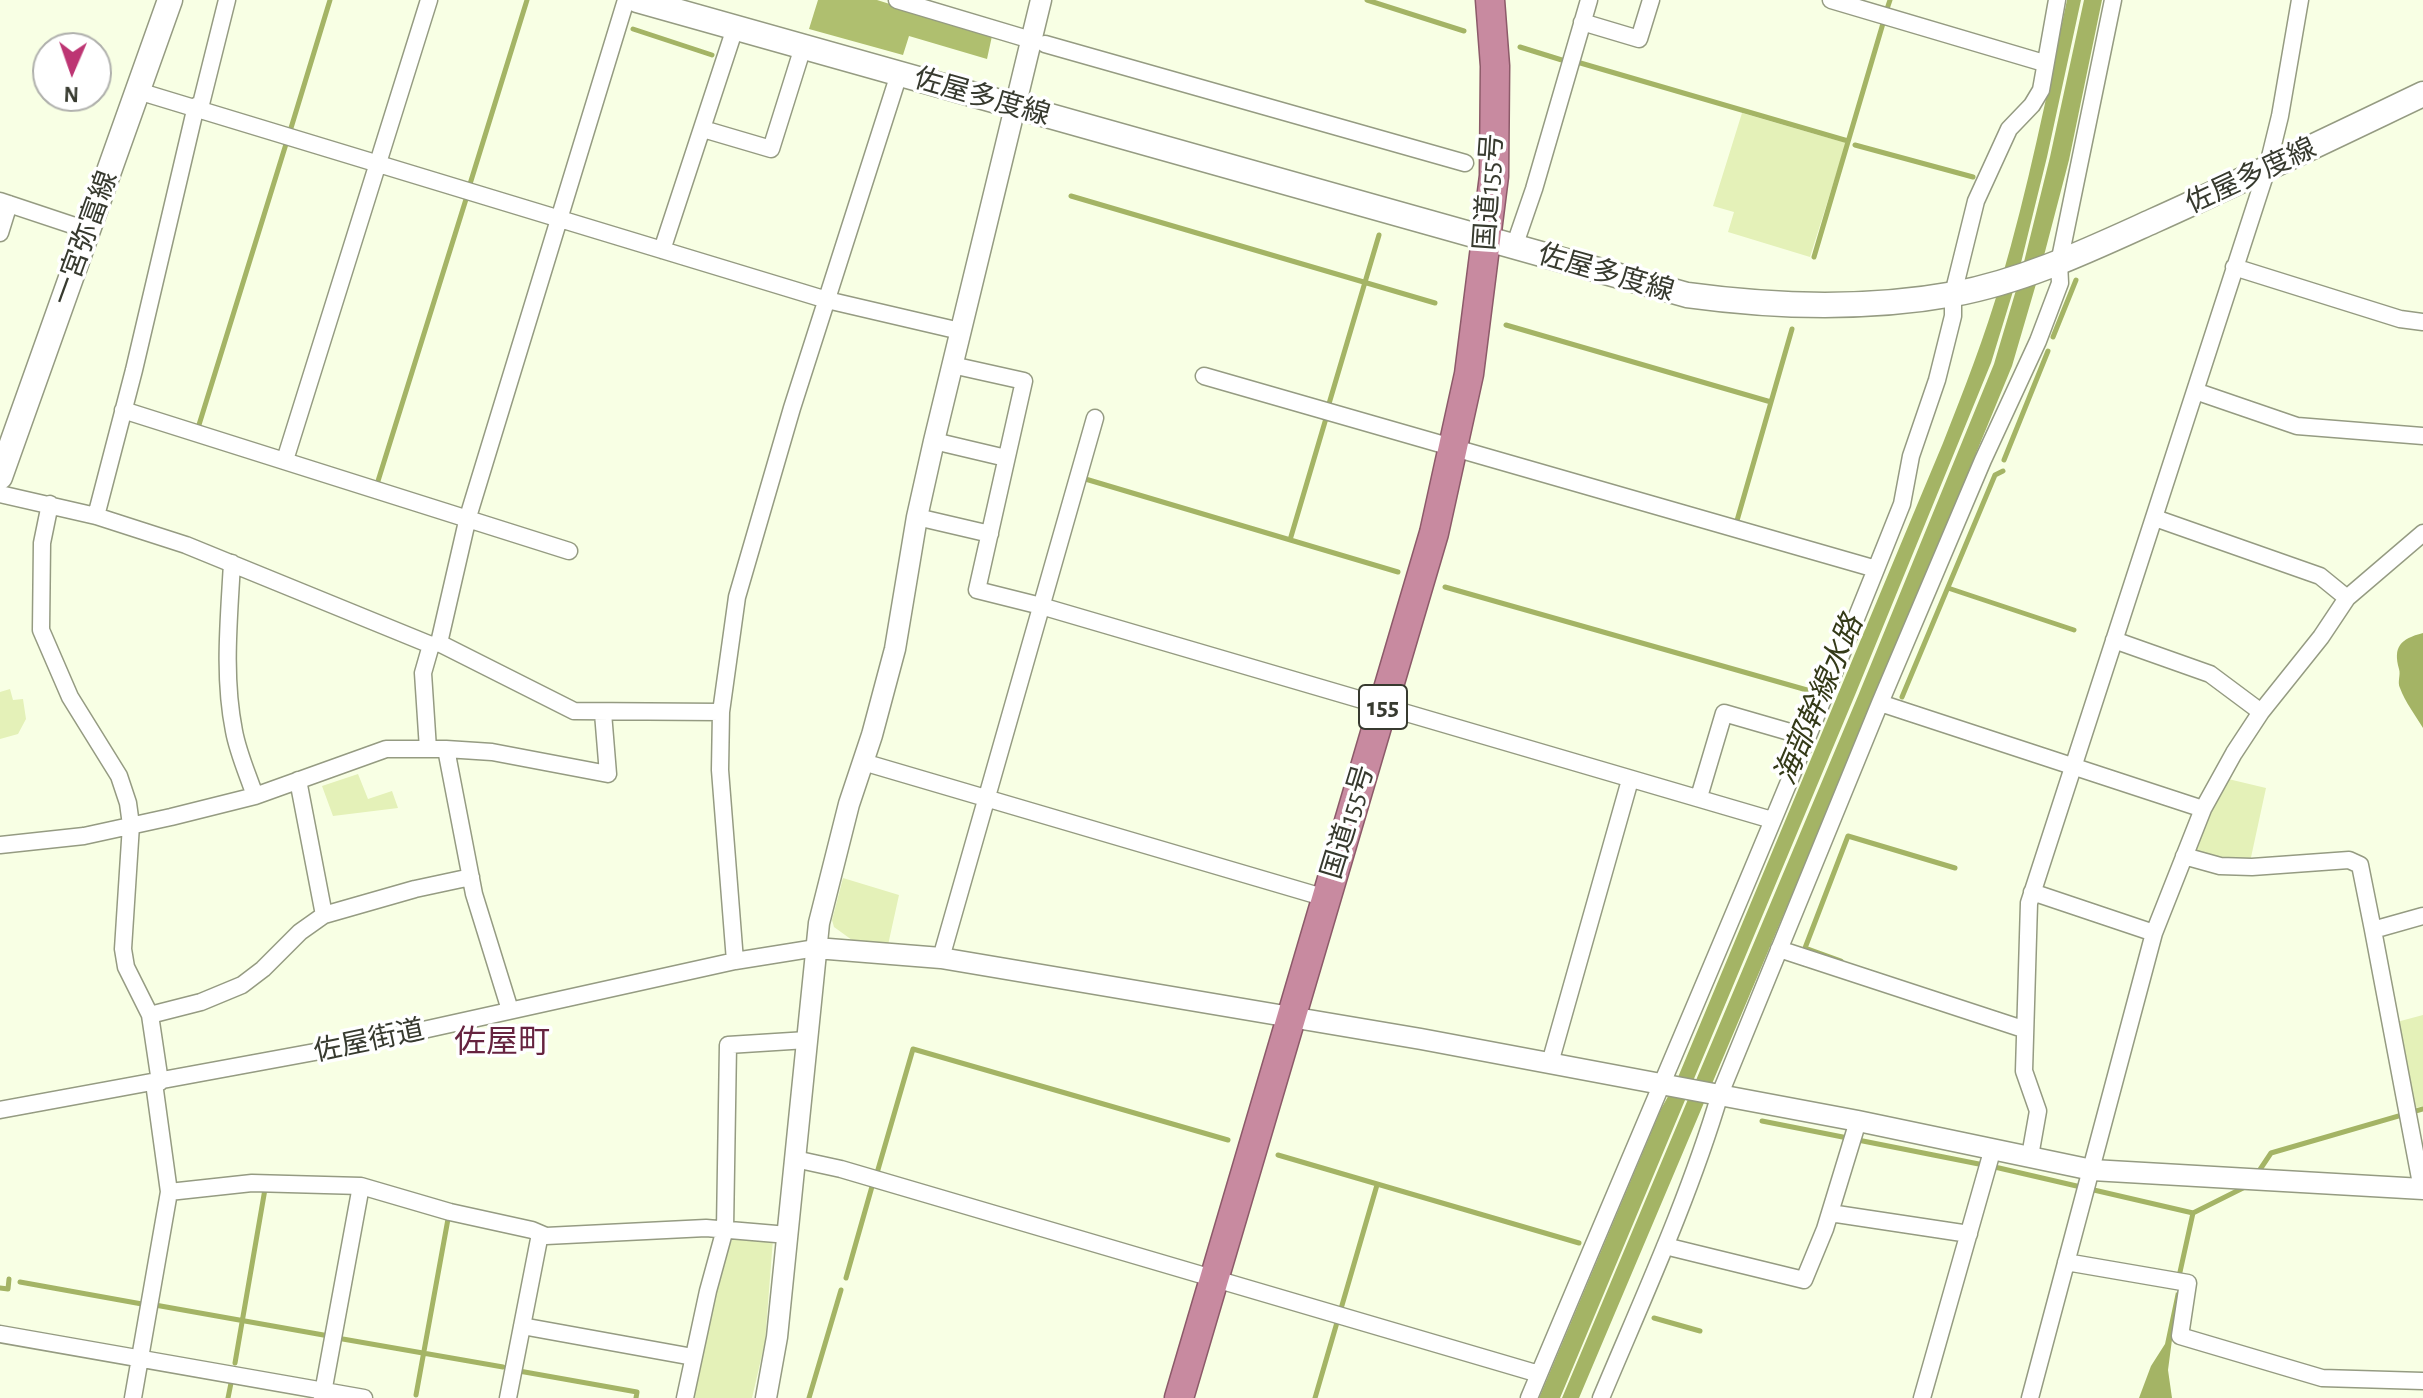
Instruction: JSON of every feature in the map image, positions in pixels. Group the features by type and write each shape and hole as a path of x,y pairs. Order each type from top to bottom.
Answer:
{"highway":[{"name":"国道155号","path":"1179,1398 1434,533 1469,374 1494,176 1495,66 1490,0"}],"main road":[{"name":"一宮弥富線","path":"0,477 170,0"},
{"name":"佐屋多度線","path":"637,0 1687,295 1757,304 1866,304 1965,291 2059,263 2423,94"}],"street":[{"path":"96,516 227,0"},
{"path":"285,460 429,0"},
{"path":"428,749 423,673 435,644 468,517 626,0"},
{"path":"897,0 1021,37"},
{"path":"766,1398 777,1337 816,948 849,804 895,649 917,517 934,441 1041,0"},
{"path":"1514,247 1589,0"},
{"path":"1582,22 1639,39 1651,0"},
{"path":"1831,0 2044,63"},
{"path":"1529,1398 1665,1084 1902,504 1911,456 1937,380 1953,316 1965,291 1976,201 2009,129 2032,105 2041,90 2057,0"},
{"path":"1601,1398 1665,1246 1710,1129 1720,1094 1880,703 1983,460 2038,341 2060,283 2059,263 2113,0"},
{"path":"2030,1156 2038,1111 2024,1071 2029,903 2267,169 2280,116 2300,0"},
{"path":"662,250 735,28"},
{"path":"1045,44 1465,163"},
{"path":"703,129 771,149 803,47"},
{"path":"735,961 720,770 721,712 737,597 792,408 899,74"},
{"path":"138,91 827,300 960,331"},
{"path":"0,233 5,203 87,230"},
{"path":"2234,267 2400,319 2423,322"},
{"path":"952,365 1024,381 977,590 1041,606 1772,820"},
{"path":"1204,376 1876,569"},
{"path":"2195,391 2297,426 2423,436"},
{"path":"123,410 569,551"},
{"path":"941,958 1095,418"},
{"path":"934,441 1006,458"},
{"path":"0,494 96,516 232,563 435,644 574,711 721,712"},
{"path":"50,504 42,543 41,630 70,697 119,776 128,803 131,825 123,949 126,967 150,1015 169,1192 133,1398"},
{"path":"917,517 990,534"},
{"path":"2155,518 2320,576 2347,598"},
{"path":"2030,1398 2154,933 2203,809 2261,712 2321,637 2347,598 2423,533"},
{"path":"232,563 228,643 230,700 234,733 255,796"},
{"path":"2114,640 2210,674 2261,712"},
{"path":"1880,703 2203,809"},
{"path":"0,845 84,836 255,796 386,749 492,752 608,774 603,713"},
{"path":"1699,797 1724,713 1807,737"},
{"path":"446,749 471,877 510,1010"},
{"path":"863,762 1326,898"},
{"path":"298,780 324,915"},
{"path":"1550,1063 1630,780"},
{"path":"816,948 941,958 1720,1094 1855,1131 1990,1158 2030,1156 2088,1182 2422,1189 2360,865 2349,860 2220,866 2184,856"},
{"path":"150,1015 201,1002 242,985 300,932 324,915 471,877"},
{"path":"2032,892 2154,933"},
{"path":"2373,930 2423,916"},
{"name":"佐屋街道","path":"0,1110 369,1042 735,961 816,948"},
{"path":"1779,949 2023,1029"},
{"path":"685,1398 725,1229 728,1045 807,1040"},
{"path":"1665,1246 1804,1280 1830,1213 1855,1131"},
{"path":"1922,1398 1990,1158"},
{"path":"795,1159 841,1169 1215,1277 1539,1374"},
{"path":"169,1192 252,1183 361,1186 540,1234 725,1229 788,1235"},
{"path":"322,1394 361,1186"},
{"path":"1830,1213 1969,1234"},
{"path":"508,1398 540,1234"},
{"path":"2066,1262 2188,1283 2180,1336 2322,1378 2423,1381"},
{"path":"522,1326 693,1357"},
{"path":"0,1334 140,1357 322,1394 364,1398"}],"shaded area":[{"path":"818,0 877,0 992,36 987,59 909,36 903,55 809,29"},
{"path":"2067,0 2081,0 2018,275 1991,363 1560,1398 1539,1398 1661,1109 1676,1082 1966,383 2011,246"},
{"path":"2084,0 2102,0 2069,160 2012,366 1579,1398 1562,1398 1858,696 1994,364 2022,270 2050,157"},
{"path":"1742,113 1846,143 1810,257 1728,232 1734,212 1713,206"},
{"path":"2423,633 2423,728 2399,686 2397,655 2404,641"},
{"path":"10,689 13,700 23,699 26,719 18,734 0,739 0,692"},
{"path":"358,774 368,799 392,791 398,808 333,816 322,786"},
{"path":"2224,778 2266,788 2250,862 2223,861 2192,853"},
{"path":"843,878 899,895 888,945 852,940 834,927 832,920"},
{"path":"2423,1015 2423,1106 2411,1109 2393,1023"},
{"path":"735,1235 773,1239 765,1342 752,1398 692,1398 713,1304"},
{"path":"2176,1292 2168,1370 2172,1398 2139,1398 2151,1366 2165,1344"}],"waterway":[{"path":"291,128 330,0"},
{"path":"470,184 527,0"},
{"path":"1367,0 1464,31"},
{"path":"1886,12 1890,0"},
{"path":"1814,257 1884,20"},
{"path":"633,29 712,55"},
{"path":"1520,47 1565,61"},
{"path":"1577,62 1848,141"},
{"path":"198,428 286,144"},
{"path":"1855,145 1973,177"},
{"path":"378,481 467,196"},
{"path":"1071,196 1435,303"},
{"path":"1328,407 1379,235"},
{"path":"2053,337 2076,280"},
{"path":"1506,325 1771,402"},
{"path":"1736,524 1792,329"},
{"path":"2004,460 2048,351"},
{"path":"1290,540 1327,415"},
{"path":"1902,697 1995,475 2003,471"},
{"path":"1082,478 1398,572"},
{"name":"海部幹線水路","path":"1445,587 1807,690"},
{"path":"1948,588 2074,630"},
{"path":"1841,961 1805,948 1848,836 1955,868"},
{"path":"877,1173 913,1049 1228,1140"},
{"path":"2259,1171 2271,1153 2423,1109"},
{"path":"1762,1121 1999,1168 2193,1213 2245,1187"},
{"path":"1278,1155 1579,1243"},
{"path":"846,1278 873,1183"},
{"path":"1315,1398 1377,1185"},
{"path":"235,1363 265,1189"},
{"path":"2180,1272 2193,1213"},
{"path":"416,1395 448,1219"},
{"path":"0,1288 8,1289 9,1279"},
{"path":"20,1282 142,1304"},
{"path":"809,1398 841,1290"},
{"path":"155,1305 329,1336"},
{"path":"1654,1318 1700,1331"},
{"path":"337,1338 503,1367"},
{"path":"519,1371 637,1392 636,1398"},
{"path":"228,1398 231,1383"}],"district":[{"name":"佐屋町","path":"502,1042"}]}
